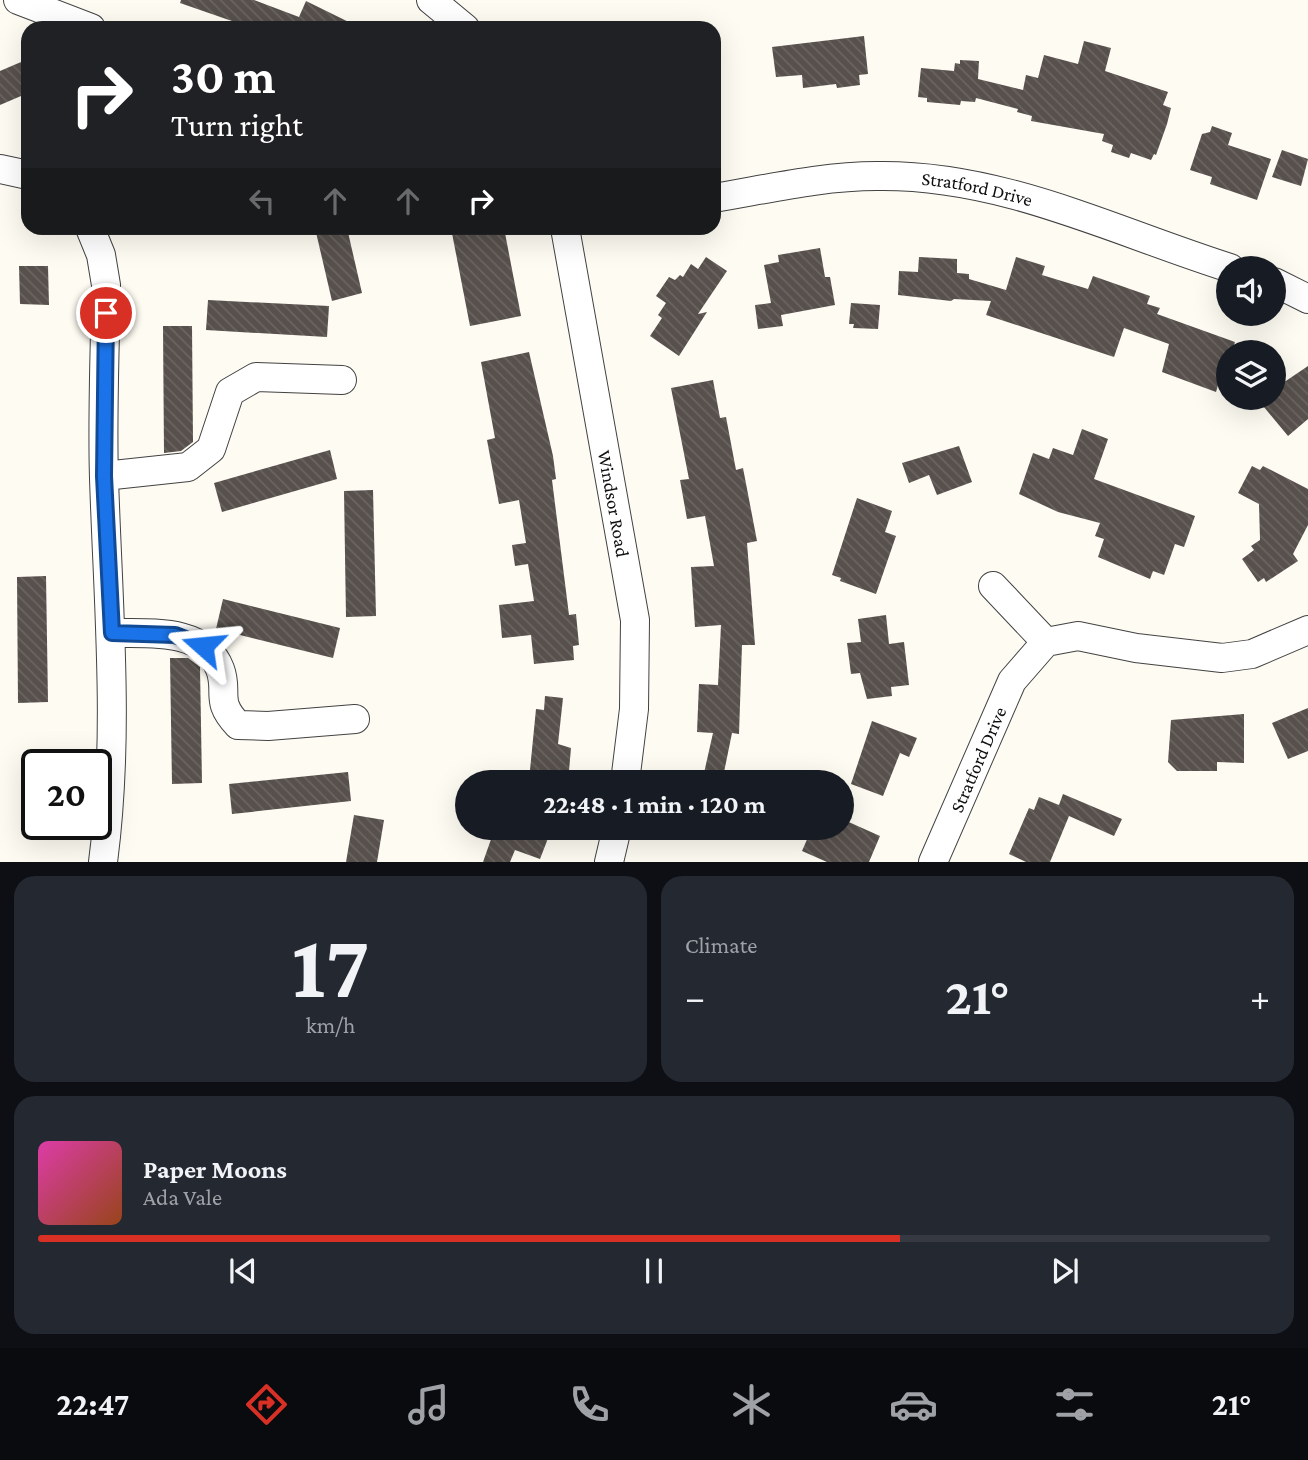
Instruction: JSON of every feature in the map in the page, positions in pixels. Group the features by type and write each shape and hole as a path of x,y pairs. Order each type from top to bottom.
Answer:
{"street":[{"path":"18,0 73,21"},
{"path":"431,0 456,21"},
{"path":"0,169 21,174"},
{"name":"Stratford Drive","path":"721,197 823,179 878,176 936,179 994,188 1078,214 1216,263"},
{"path":"93,235 101,255 106,285 104,476 112,633 110,789 103,862"},
{"name":"Windsor Road","path":"566,235 635,620 634,709 626,770"},
{"path":"1286,288 1308,299"},
{"path":"104,476 188,467 211,449 230,392 256,376 342,380"},
{"path":"993,586 1046,642 1078,636 1136,648 1222,658 1252,654 1308,630"},
{"path":"112,633 175,635 203,646 220,670 226,712 238,725 268,726 355,719"},
{"name":"Stratford Drive","path":"933,862 1012,681 1046,642"},
{"path":"609,862 614,840"}],"building":[{"path":"181,0 254,0 299,17 306,1 347,21 232,21 180,3"},
{"path":"864,36 868,74 859,75 860,85 837,88 836,84 803,88 802,75 776,77 772,47"},
{"path":"1084,41 1111,48 1105,71 1168,92 1163,105 1171,108 1167,124 1156,155 1154,154 1151,160 1131,153 1129,158 1111,152 1113,145 1102,141 1104,134 1031,121 1032,116 1017,112 1018,109 976,98 975,102 961,101 960,105 927,102 927,98 918,97 921,68 954,71 955,63 960,64 960,60 979,61 978,79 1023,90 1026,75 1038,78 1044,55 1078,64"},
{"path":"21,62 21,96 0,105 0,71"},
{"path":"1212,126 1232,133 1228,145 1271,159 1257,200 1210,184 1212,177 1190,170 1202,134 1210,132"},
{"path":"1282,150 1308,159 1301,186 1272,177"},
{"path":"317,235 349,235 362,293 332,301"},
{"path":"452,235 505,235 521,316 470,326"},
{"path":"820,248 825,277 830,277 835,305 781,315 783,326 758,329 755,305 771,303 764,265 779,262 778,255"},
{"path":"706,257 727,271 698,314 707,312 679,356 650,336 662,318 658,315 666,303 656,296 669,277 675,280 680,275 683,277 691,264 698,269"},
{"path":"919,257 957,259 957,273 969,274 969,279 1006,290 1016,257 1045,266 1042,275 1088,289 1093,276 1150,296 1147,304 1160,308 1157,314 1229,340 1216,340 1216,392 1162,372 1169,344 1124,328 1114,357 986,315 991,301 951,301 898,295 899,271 918,272"},
{"path":"19,266 48,266 49,305 20,304"},
{"path":"208,300 329,306 327,337 206,330"},
{"path":"851,303 880,305 878,329 853,328 854,324 849,324"},
{"path":"163,326 192,326 193,442 181,451 164,453"},
{"path":"529,352 553,456 556,479 552,480 569,615 576,614 579,645 573,646 574,660 534,664 531,635 502,638 499,605 534,601 528,564 515,566 512,545 526,543 519,500 499,504 487,440 495,438 481,362"},
{"path":"1308,366 1308,419 1288,436 1266,410 1286,410 1286,381"},
{"path":"713,380 720,418 726,417 736,470 743,468 757,541 747,543 755,645 742,645 739,734 732,733 724,770 705,770 713,733 697,732 699,684 718,685 721,625 695,627 691,567 714,566 705,516 687,519 680,480 689,479 671,388"},
{"path":"1082,429 1108,439 1094,479 1195,516 1184,547 1175,544 1164,575 1153,571 1150,579 1098,557 1104,539 1095,536 1100,523 1058,512 1019,494 1033,453 1049,459 1053,448 1073,455"},
{"path":"959,446 972,482 937,495 929,475 909,483 902,463"},
{"path":"330,450 337,479 222,512 214,483"},
{"path":"1252,466 1260,470 1263,466 1308,489 1308,525 1293,554 1298,561 1266,582 1264,578 1258,582 1242,559 1254,550 1251,546 1260,540 1259,504 1238,493"},
{"path":"373,490 376,616 346,617 344,491"},
{"path":"857,498 892,511 885,532 896,536 876,594 840,581 841,578 832,575"},
{"path":"46,576 48,702 18,703 17,577"},
{"path":"223,599 340,628 333,658 216,629"},
{"path":"886,615 889,644 904,642 909,685 891,687 892,696 867,699 860,673 851,674 847,643 861,642 858,619"},
{"path":"170,658 188,658 200,667 202,783 172,784"},
{"path":"545,696 563,698 558,744 571,748 569,770 530,770 536,709 544,710"},
{"path":"1308,708 1308,751 1288,759 1272,723"},
{"path":"1244,714 1244,763 1217,762 1217,771 1177,771 1168,762 1171,720"},
{"path":"872,721 917,738 909,757 900,753 883,796 854,785 854,775"},
{"path":"348,772 351,801 232,814 229,784"},
{"path":"1063,794 1122,819 1114,836 1069,816 1050,862 1026,862 1009,854 1029,808 1034,810 1039,797 1059,805"},
{"path":"354,815 384,820 377,862 346,862"},
{"path":"854,824 880,836 869,862 827,862 802,851 807,840 854,840"},
{"path":"491,840 547,840 540,859 515,850 510,862 483,862"}],"route":[{"path":"106,313 104,476 112,633 175,635 203,646"}]}
